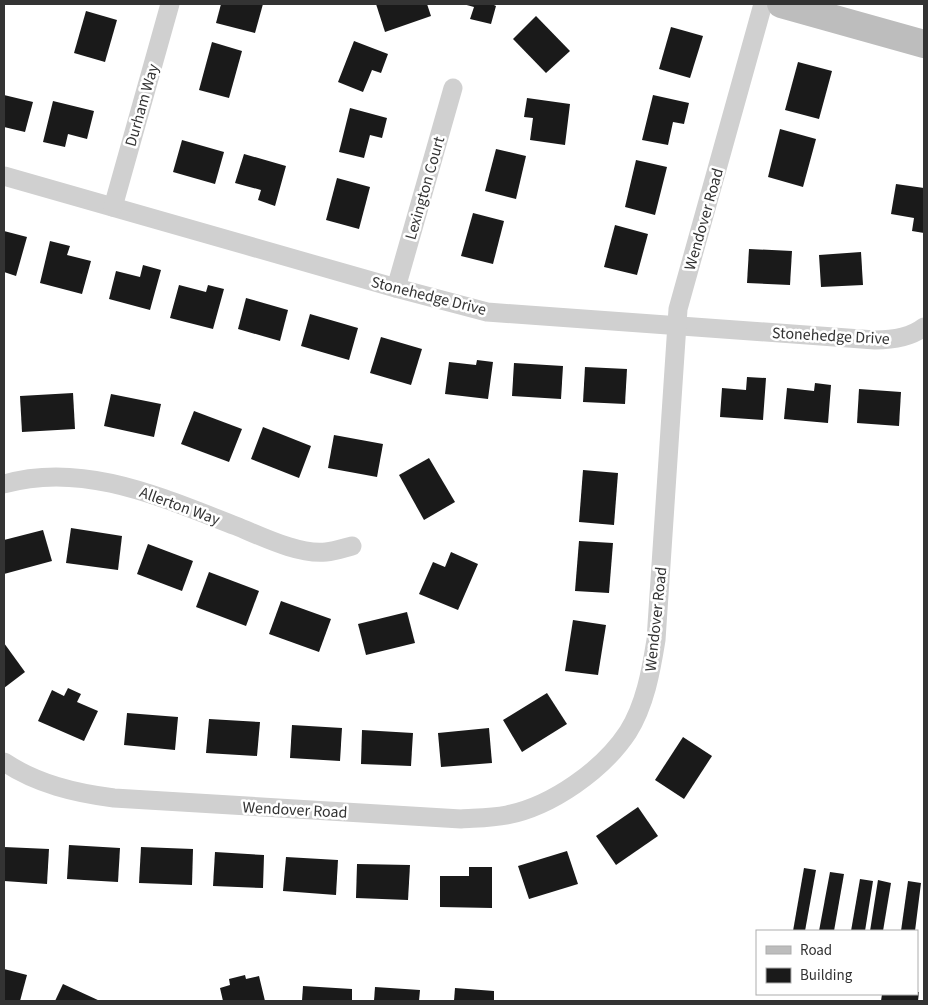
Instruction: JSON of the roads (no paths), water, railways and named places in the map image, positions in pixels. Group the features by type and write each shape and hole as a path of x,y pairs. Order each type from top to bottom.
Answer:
{"street":[{"name":"Durham Way","path":"113,207 170,4"},
{"name":"Wendover Road","path":"4,762 16,770 50,785 81,794 114,798 461,819 507,815 551,800 586,776 608,755 628,731 642,702 651,671 656,640 678,308 763,4"},
{"path":"781,4 924,44"},
{"name":"Lexington Court","path":"396,288 453,88"},
{"name":"Stonehedge Drive","path":"4,176 396,288 487,312 875,340 896,340 924,328"},
{"name":"Allerton Way","path":"4,484 44,478 63,478 120,485 163,497 296,549 325,552 352,546"}]}
